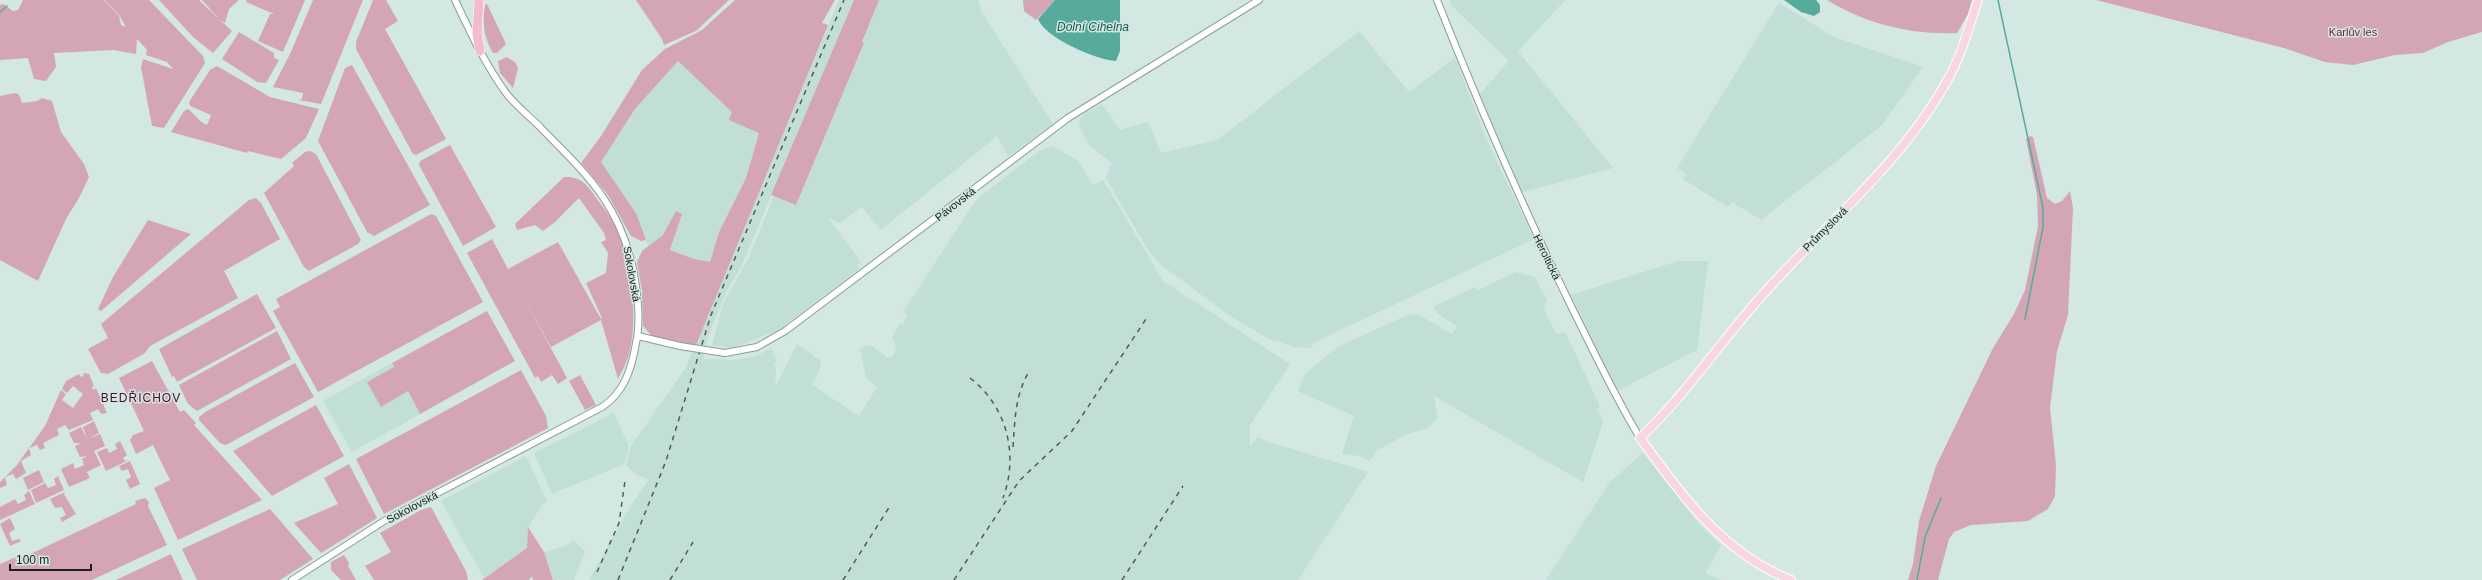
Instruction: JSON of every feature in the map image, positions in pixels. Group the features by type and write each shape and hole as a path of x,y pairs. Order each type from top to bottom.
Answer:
{"highway":[{"path":"479,0 477,34 480,51"}],"main road":[{"name":"Průmyslová","path":"1640,438 1694,379 1765,292 1889,161 1918,128 1948,79 1958,58 1978,0"},
{"name":"Heroltická","path":"1640,438 1706,523 1734,548 1760,565 1791,580"}],"street":[{"name":"Sokolovská","path":"292,580 384,521 611,402 620,390 630,371 638,336 638,300 629,248 614,212 566,154 506,93 480,51 456,0"},
{"name":"Pávovská","path":"638,336 680,346 725,353 757,347 786,331 1063,121 1259,0"},
{"name":"Heroltická","path":"1437,0 1492,137 1541,244 1606,376 1640,438"}],"shaded area":[{"path":"839,0 854,0 741,267 725,294 706,343 703,359 734,360 756,356 771,348 777,362 774,364 776,369 775,388 797,344 821,361 820,369 812,385 859,416 877,387 866,378 860,348 870,345 887,357 891,357 897,350 892,337 900,324 904,324 907,315 903,312 976,200 1039,151 1053,146 1078,161 1093,185 1103,180 1163,281 1290,364 1250,425 1250,447 1258,437 1268,442 1368,472 1298,580 589,580 630,507 649,479 636,475 626,465 631,446 685,369"},
{"path":"879,0 978,0 981,11 1053,124 1008,156 997,136 881,230 862,207 840,223 828,218 861,262 857,265 859,269 778,330 732,348 712,345 723,304 749,258 774,196 796,205 864,44 862,43"},
{"path":"1449,0 1565,0 1518,51 1613,168 1522,192 1479,95 1509,61 1453,7"},
{"path":"1779,3 1834,37 1923,67 1882,125 1761,220 1732,202 1728,207 1683,179 1686,174 1677,168"},
{"path":"1359,31 1409,92 1455,58 1487,141 1534,239 1321,339 1309,348 1293,347 1275,339 1276,343 1227,314 1160,264 1148,250 1106,178 1112,163 1090,146 1079,126 1080,120 1083,115 1102,104 1120,130 1148,122 1161,153 1217,140"},
{"path":"678,61 733,112 730,120 759,133 746,178 719,232 710,262 694,259 670,250 675,238 666,232 658,240 648,246 636,213 601,162 635,109"},
{"path":"1678,261 1708,261 1697,350 1617,391 1571,295"},
{"path":"1516,272 1535,277 1547,301 1543,307 1556,334 1565,332 1600,406 1597,409 1603,422 1583,482 1434,396 1438,418 1427,428 1407,434 1378,450 1369,461 1360,456 1342,454 1354,416 1298,391 1305,374 1337,347 1410,314 1419,315 1452,334 1457,326 1438,314 1433,307 1475,287 1478,290"},
{"path":"392,363 420,414 352,452 323,401"},
{"path":"614,413 629,447 624,464 552,494 534,453"},
{"path":"1643,453 1699,524 1721,546 1705,573 1721,580 1546,580 1610,482"},
{"path":"526,456 547,502 543,504 528,527 527,548 484,578 441,501"},
{"path":"574,540 585,552 574,580 553,580 544,552 566,546"}],"green space":[{"path":"23,0 104,0 119,16 121,25 126,27 119,15 105,0 149,0 203,56 205,63 164,128 152,126 141,67 143,59 173,69 167,62 146,55 147,50 137,39 136,54 113,50 54,53 56,67 46,81 34,79 28,58 0,60 0,5 3,4 13,11 18,10"},
{"path":"159,0 199,0 219,19 202,0 239,0 229,9 225,23 220,20 232,31 213,53 193,37"},
{"path":"247,0 305,0 283,52 258,41 270,14 274,14 246,2"},
{"path":"313,0 363,0 321,104 299,100 302,99 303,93 273,87 290,54"},
{"path":"373,0 386,0 398,21 385,29 446,139 416,155 413,154 356,49 356,42"},
{"path":"636,0 729,0 696,31 664,45 662,39"},
{"path":"735,0 835,0 822,23 828,25 696,345 652,336 643,326 642,291 637,262 642,251 663,235 676,211 682,214 670,250 694,259 710,262 719,232 746,178 759,133 729,120 732,112 678,61 635,109 601,162 636,213 646,240 641,241 631,236 608,195 581,163 601,136 642,70 665,49 702,30"},
{"path":"854,0 879,0 862,42 864,43 796,205 771,195"},
{"path":"1023,0 1055,0 1036,20 1024,11"},
{"path":"1827,0 1972,0 1968,14 1957,33 1940,33 1906,30 1873,22 1857,16"},
{"name":"Karlův les","path":"2096,0 2482,0 2482,32 2448,42 2423,53 2395,55 2353,65 2325,62 2284,48"},
{"path":"487,4 506,44 497,53 493,53 484,30 484,11 485,5"},
{"path":"239,32 274,53 274,58 279,60 266,83 257,82 222,59"},
{"path":"507,57 515,62 518,68 513,88 500,73 498,61"},
{"path":"352,65 430,205 374,236 367,232 318,141 345,68"},
{"path":"217,66 270,97 319,109 306,138 281,159 248,151 247,153 171,132 184,111 188,109 207,125 211,115 190,106 189,102 210,70"},
{"path":"16,93 19,95 22,103 37,101 42,98 52,101 61,132 84,164 89,177 79,198 66,219 38,281 0,260 0,96"},
{"path":"2030,136 2033,137 2047,198 2055,204 2062,201 2070,191 2073,208 2068,315 2057,351 2050,408 2056,465 2055,496 2048,509 2028,521 1971,525 1954,532 1949,539 1938,580 1908,580 1913,564 1919,521 1936,466 1993,348 2014,314 2025,290 2038,226 2037,195 2026,139"},
{"path":"450,145 496,227 463,246 419,165 420,161"},
{"path":"310,151 316,154 361,240 358,244 309,271 304,267 264,193 294,166 292,163 305,152"},
{"path":"564,177 575,178 584,183 610,216 619,235 629,269 633,304 632,339 626,363 618,379 601,320 551,347 520,291 567,378 558,384 552,375 541,382 538,376 535,378 467,253 492,239 508,269 558,242 601,319 602,318 586,283 606,273 608,253 601,242 606,240 604,233 579,198 555,222 543,231 535,225 517,230 515,224"},
{"path":"256,198 261,203 280,239 224,271 238,298 150,346 145,353 108,374 101,373 88,349 108,338 101,324 249,200"},
{"path":"431,214 436,216 483,302 318,392 273,311 280,307 276,299"},
{"path":"148,220 191,234 101,311 98,309 113,277"},
{"path":"257,294 276,328 177,382 174,376 172,377 159,349"},
{"path":"487,311 515,361 420,414 408,391 381,407 367,382 394,367 407,391 392,363"},
{"path":"277,331 291,359 197,411 188,404 179,385"},
{"path":"152,361 180,412 184,410 196,423 194,425 262,500 178,540 154,488 170,480 153,445 136,454 130,440 133,435 144,431 119,378"},
{"path":"295,363 314,397 226,445 220,443 199,420 199,417 207,411"},
{"path":"521,370 546,416 548,428 384,514 356,459"},
{"path":"83,373 89,374 94,386 92,387 93,390 96,388 107,413 101,414 98,409 90,413 93,420 69,430 65,425 57,429 59,435 43,443 45,448 40,450 37,445 29,448 45,426 61,390 66,394 62,400 73,408 83,394 73,386 67,393 62,389 66,381 79,374 81,377 84,375"},
{"path":"580,375 596,405 585,410 569,381"},
{"path":"316,405 344,456 272,496 233,451"},
{"path":"94,421 99,433 88,439 100,434 105,446 94,451 101,465 87,472 90,478 69,487 61,469 73,463 75,469 84,465 82,459 87,456 80,457 75,446 81,443 74,443 69,433 81,427 87,439 83,427"},
{"path":"120,441 127,455 123,458 125,461 129,460 106,471 97,452 107,448 109,453 117,449 115,444"},
{"path":"29,448 31,455 21,461 26,473 16,479 13,474 5,477 17,465"},
{"path":"130,461 140,484 130,489 126,480 131,477 128,469 122,471 119,466"},
{"path":"349,464 377,518 321,553 294,523 338,504 324,478"},
{"path":"39,470 44,482 28,490 23,478"},
{"path":"58,476 64,490 36,503 31,490 45,483 48,488 56,485 54,479"},
{"path":"5,477 7,485 0,488 0,482"},
{"path":"29,491 35,504 0,520 0,507 15,499 18,504 26,500 24,495"},
{"path":"65,492 64,494 76,514 62,522 60,518 66,515 62,507 55,508 50,499"},
{"path":"145,498 149,502 148,506 167,545 92,580 0,580 0,564 16,557 26,556 136,504 135,501"},
{"path":"431,507 466,571 468,580 374,580 365,566 391,552 380,533 421,510"},
{"path":"270,509 313,559 280,580 197,580 182,549"},
{"path":"10,518 15,529 9,533 12,541 19,539 21,541 10,546 0,524"},
{"path":"528,527 544,552 553,580 533,580 532,576 529,580 482,580 527,548"},
{"path":"171,554 183,580 116,580"},
{"path":"344,555 356,580 341,580 331,570 331,562"}],"water":[{"name":"Dolní Cihelna","path":"1055,0 1120,0 1120,51 1116,61 1097,57 1072,47 1050,33 1043,26 1038,19"},
{"path":"1784,0 1816,0 1820,5 1820,12 1814,16 1801,12"}],"waterway":[{"path":"1998,0 2043,208 2043,227 2025,319"},
{"path":"0,12 7,6"},
{"path":"1917,580 1925,537 1941,498"}],"railway":[{"path":"618,580 666,461 711,315 844,0"},
{"path":"954,580 1019,481 1072,431 1148,316"},
{"path":"1013,447 1015,417 1021,388 1030,370"},
{"path":"970,378 983,389 993,403 1001,417 1006,432 1010,465 1008,482 1003,498"},
{"path":"597,572 619,523 625,481"},
{"path":"1122,580 1183,486"},
{"path":"843,580 890,506"},
{"path":"670,580 693,542"}],"district":[{"name":"BEDŘICHOV","path":"141,398"}]}
